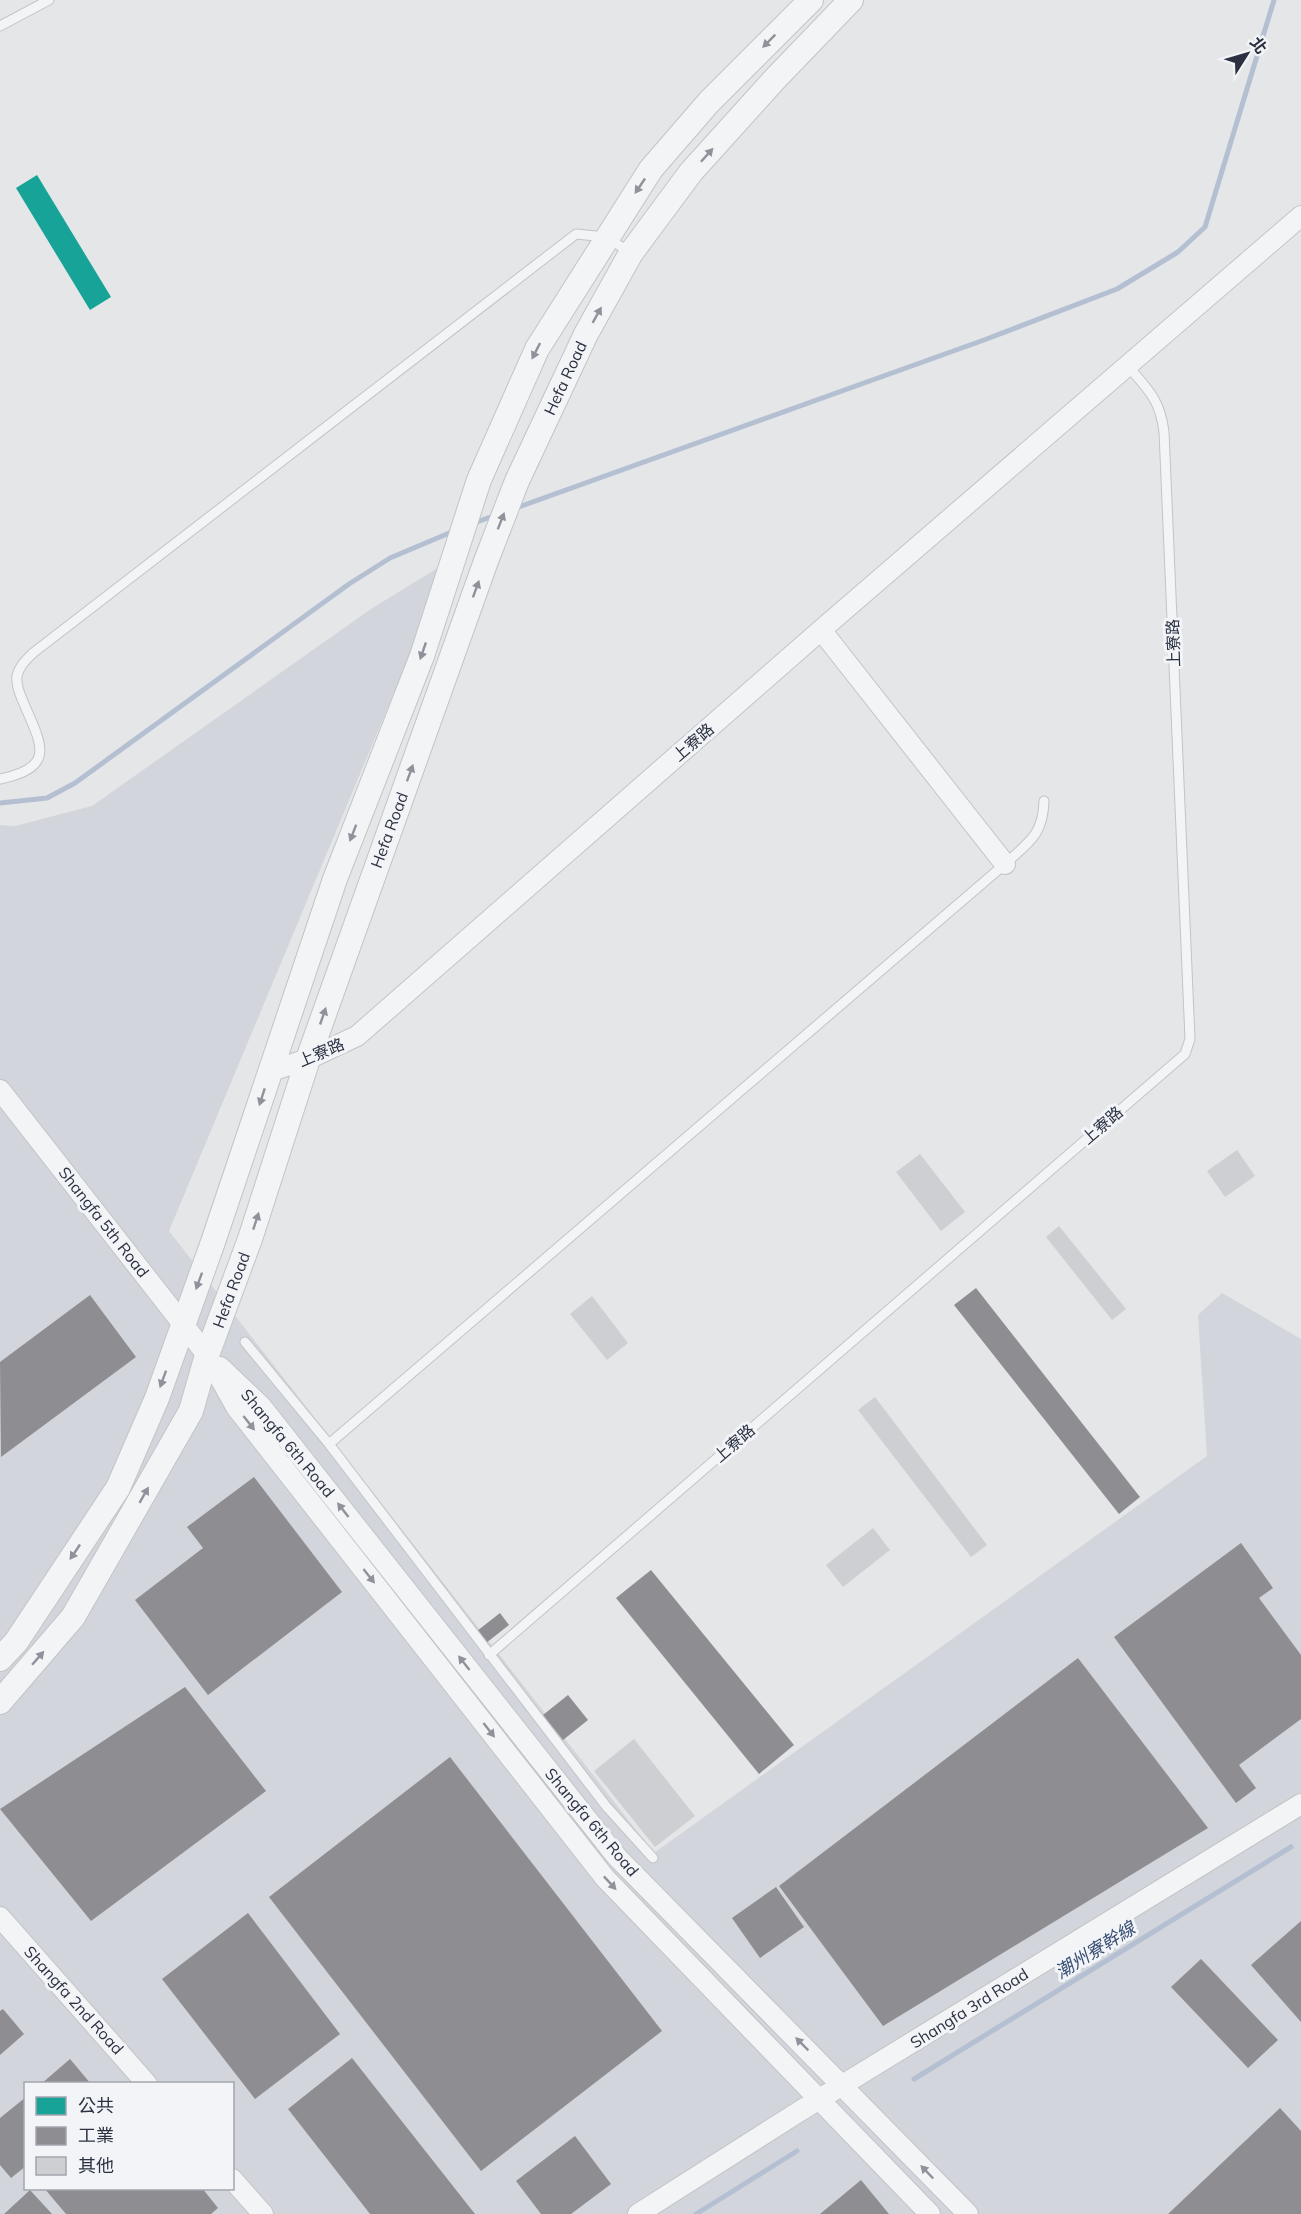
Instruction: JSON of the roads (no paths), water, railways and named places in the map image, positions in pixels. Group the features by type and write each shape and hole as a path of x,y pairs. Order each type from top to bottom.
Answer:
{"street":[{"name":"Hefa Road","path":"0,1659 16,1642 118,1488 157,1398 213,1242 335,879 422,656 479,480 537,349 651,168 709,102 811,0"},
{"name":"Hefa Road","path":"0,1702 73,1617 186,1423 207,1355 250,1239 308,1059 486,561 517,481 586,334 631,253 691,172 774,80 851,0"},
{"name":"上寮路","path":"271,1071 308,1059 357,1036 821,630 1301,216"},
{"path":"821,630 1005,864"},
{"name":"Shangfa 5th Road","path":"0,1090 207,1355"},
{"name":"Shangfa 6th Road","path":"207,1355 261,1406 617,1857 968,2214"},
{"name":"Shangfa 6th Road","path":"207,1355 236,1407 605,1878 930,2214"},
{"name":"Shangfa 3rd Road","path":"638,2214 1301,1803"},
{"name":"Shangfa 2nd Road","path":"0,1917 145,2082"},
{"path":"234,2182 263,2214"}],"lane":[{"path":"0,26 49,0"},
{"path":"0,779 17,776 32,768 40,758 40,743 16,679 21,666 33,653 576,234 606,237 631,253"},
{"name":"上寮路","path":"489,1655 1185,1054 1190,1039 1164,432 1161,412 1154,397 1128,366"},
{"path":"329,1443 1005,864 1035,837 1044,819 1044,801"},
{"path":"245,1342 329,1443 606,1806 653,1858"}],"waterway":[{"path":"513,509 984,340 1117,289 1178,252 1205,227 1274,0"},
{"path":"474,523 496,515"},
{"path":"0,803 47,798 75,783 349,584 390,558 454,531"},
{"name":"潮州寮幹線","path":"914,2079 1291,1847"},
{"name":"潮州寮幹線","path":"696,2214 797,2151"}]}
